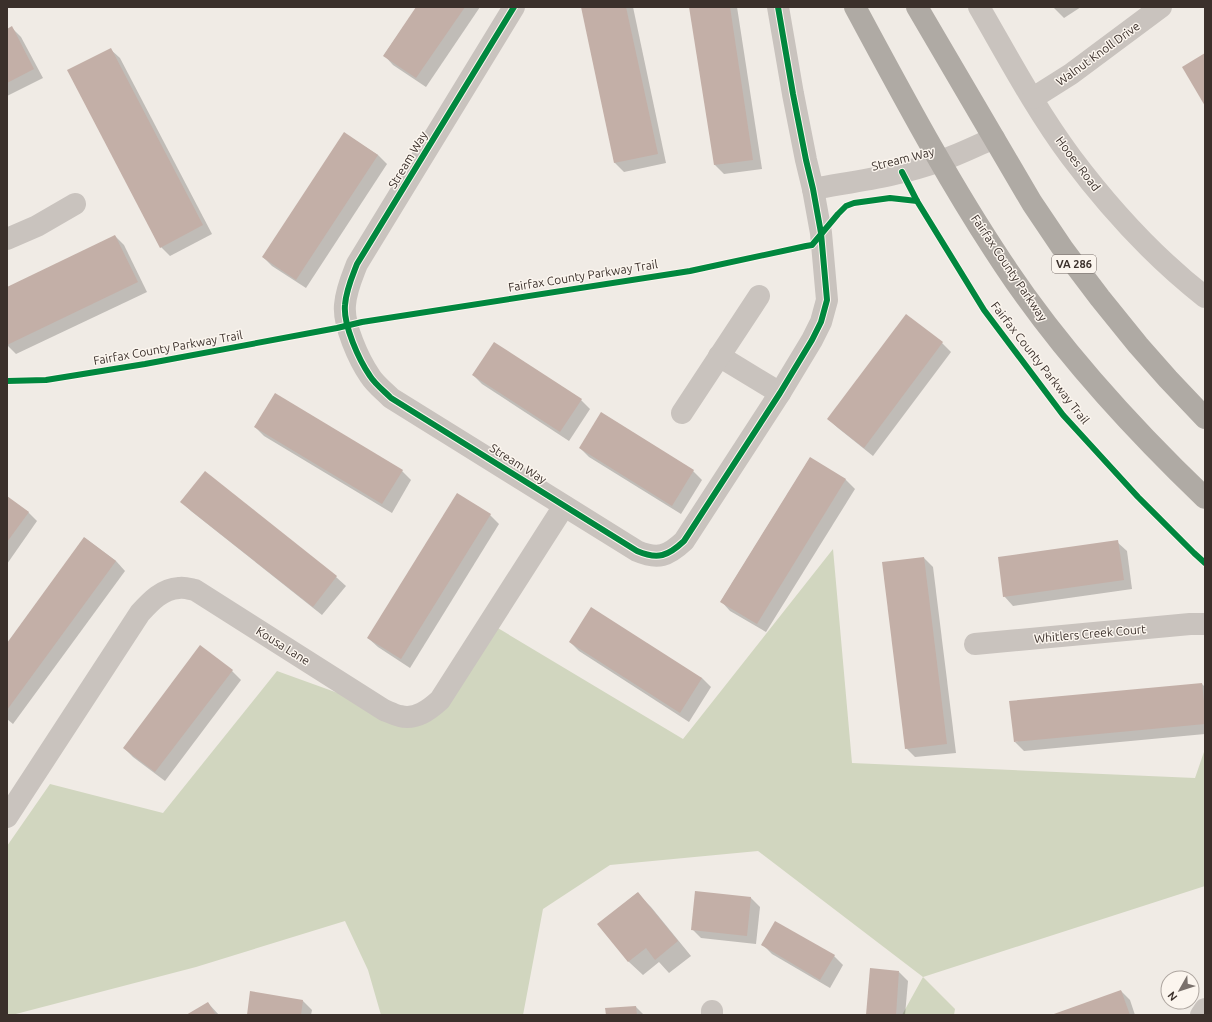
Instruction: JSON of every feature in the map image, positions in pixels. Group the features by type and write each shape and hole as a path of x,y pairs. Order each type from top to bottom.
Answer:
{"highway":[{"name":"Fairfax County Parkway","path":"855,7 940,161 972,215 1005,266 1043,319 1081,367 1122,414 1205,498"},
{"name":"VA 286","path":"917,7 1036,209 1063,249 1100,298 1168,380 1205,418"}],"street":[{"name":"Stream Way","path":"514,7 357,264 348,287 344,306 347,326 357,353 370,377 391,398 637,551 649,556 661,556 674,551 684,541 780,393 812,340 821,322 827,300 821,234 778,7"},
{"name":"Hooes Road","path":"979,7 1033,98 1070,156 1112,208 1138,237 1164,262 1205,297"},
{"name":"Walnut Knoll Drive","path":"1033,98 1071,74 1161,7"},
{"name":"Stream Way","path":"813,189 902,172 940,161 994,138"},
{"path":"7,239 37,226 75,204"},
{"path":"682,413 759,296"},
{"path":"720,356 780,393"},
{"name":"Kousa Lane","path":"7,817 140,613 152,599 167,590 180,588 195,590 384,710 400,717 416,716 427,711 440,700 564,506"},
{"name":"Whitlers Creek Court","path":"975,644 1190,624 1205,624"},
{"path":"1201,1015 1205,1009"}],"green space":[{"path":"833,549 852,763 1195,778 1205,749 1205,886 923,977 758,851 610,865 543,909 523,1015 381,1015 368,970 345,921 196,967 12,1015 7,1015 7,846 50,784 163,813 277,671 421,723 481,618 683,739"},
{"path":"923,977 955,1009 954,1015 902,1015"}],"building":[{"path":"416,7 465,7 416,78 383,56"},
{"path":"581,7 626,7 658,154 614,163"},
{"path":"689,7 730,7 753,160 714,165"},
{"path":"12,26 34,69 7,83 7,29"},
{"path":"111,48 203,225 160,248 67,70"},
{"path":"1205,53 1205,106 1182,67"},
{"path":"344,132 378,155 296,280 262,257"},
{"path":"115,235 138,282 7,345 7,287"},
{"path":"906,314 943,342 864,448 827,419"},
{"path":"494,342 582,399 560,432 472,375"},
{"path":"275,393 403,470 382,504 254,427"},
{"path":"601,412 694,470 672,506 579,448"},
{"path":"810,457 846,479 757,624 720,602"},
{"path":"205,471 337,576 313,607 180,502"},
{"path":"457,493 491,514 401,659 367,638"},
{"path":"7,496 29,512 7,542"},
{"path":"84,537 116,561 7,710 7,643"},
{"path":"1118,540 1124,580 1003,597 998,557"},
{"path":"924,557 947,744 905,749 882,562"},
{"path":"591,607 702,678 680,713 569,642"},
{"path":"200,645 233,670 155,772 123,748"},
{"path":"1202,683 1205,724 1014,742 1009,701"},
{"path":"695,891 751,897 747,936 691,930"},
{"path":"638,892 678,941 655,960 646,948 628,962 597,924"},
{"path":"775,921 835,955 820,980 761,945"},
{"path":"870,968 899,971 896,1015 866,1015"},
{"path":"1121,990 1130,1015 1051,1015"},
{"path":"250,991 303,1000 301,1015 247,1015"},
{"path":"208,1002 216,1015 186,1015"},
{"path":"636,1006 637,1015 606,1015 605,1008"}],"cycle path":[{"path":"514,7 357,264 345,305 349,332 357,352 370,376 374,382 391,398 637,551 644,554 657,556 668,553 684,541 780,393 812,340 821,322 827,300 821,233 793,94 778,7"},
{"name":"Fairfax County Parkway Trail","path":"902,172 917,201 984,310 1063,415 1138,497 1205,563"},
{"name":"Fairfax County Parkway Trail","path":"7,381 46,380 145,364 362,322 690,271 812,245 838,214 846,206 854,203 890,198 917,201"}]}
